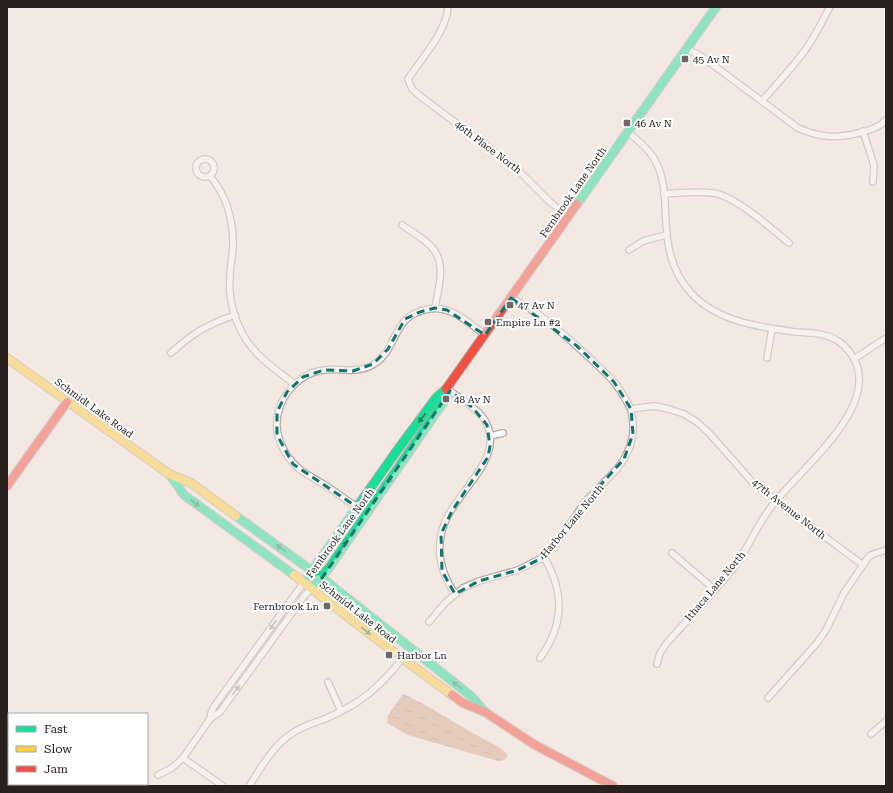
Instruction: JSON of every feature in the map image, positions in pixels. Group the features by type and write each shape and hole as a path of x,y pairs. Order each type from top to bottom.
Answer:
{"street":[{"name":"46th Place North","path":"448,7 448,15 438,35 408,79 412,88 420,96 516,168 549,201 568,217"},
{"path":"762,101 804,52 830,7"},
{"name":"Fernbrook Lane North","path":"210,719 213,708 436,398 447,389 687,49 714,8"},
{"path":"687,49 701,56 798,128 811,134 826,137 842,136 863,132 884,123 886,120"},
{"path":"628,132 654,158 659,169 663,182 668,251 680,280 701,303 714,312 729,318 772,329 820,334 829,337 846,347 854,359 886,338"},
{"path":"863,132 874,165 873,182"},
{"path":"210,176 223,196 233,228 230,294 235,315 247,340 257,353 294,384"},
{"path":"664,194 703,192 725,196 736,202 789,243"},
{"path":"402,225 429,245 438,256 440,270 435,308"},
{"path":"629,250 643,241 666,235"},
{"path":"511,298 524,304 577,346 614,382 624,395 631,409"},
{"path":"357,507 293,464 281,446 277,435 278,412 281,402 294,384 313,372 324,370 353,371 373,364 388,350 397,331 405,319 420,312 435,308 447,310 456,314 485,335"},
{"path":"170,354 184,341 207,325 235,315"},
{"path":"767,358 772,329"},
{"name":"Schmidt Lake Road","path":"7,358 169,474 191,483 322,578 470,696 485,712"},
{"name":"Ithaca Lane North","path":"657,664 660,653 666,644 734,566 776,501 812,463 849,415 856,400 860,383 860,377 854,359"},
{"path":"447,389 481,415 487,425 490,436 488,457 445,521 441,534 439,546 442,571 447,583 455,594"},
{"name":"Fernbrook Lane North","path":"158,775 172,768 182,758 210,719 220,712 305,595 322,578 447,397 447,389"},
{"path":"7,486 67,402"},
{"name":"47th Avenue North","path":"631,409 654,406 684,414 697,422 709,433 755,485 863,565"},
{"name":"Harbor Lane North","path":"429,622 445,602 463,588 479,581 518,570 544,558 559,540 585,502 617,470 624,459 630,447 632,434 633,422 631,409"},
{"path":"490,436 503,433"},
{"name":"Schmidt Lake Road","path":"169,474 184,495 304,582 402,659 463,703 485,712 535,745 613,786"},
{"path":"768,698 817,643 826,630 844,593 863,565 871,555 886,550"},
{"path":"672,553 714,589"},
{"path":"540,658 549,645 555,631 559,607 556,584 551,569 544,558"},
{"path":"250,786 278,744 303,726 341,711 358,702 374,691 387,678 402,659"},
{"path":"328,682 341,711"},
{"path":"871,734 886,721"},
{"path":"182,758 224,786"}],"highlighted area":[{"path":"511,298 577,346 614,382 631,409 633,434 624,459 585,502 544,557 518,570 479,581 455,594 442,571 441,534 452,511 488,457 490,446 487,425 473,408 450,391 322,578 312,571 357,507 293,464 277,435 277,412 287,392 303,377 324,370 353,371 373,364 388,349 405,319 420,312 435,308 447,310 485,335"}],"water":[{"path":"403,694 495,745 508,756 504,760 498,761 408,735 387,723 388,715"}],"traffic: fast":[{"path":"577,204 716,7"},
{"path":"304,582 396,452 436,398 446,389"},
{"path":"312,588 329,568 447,397 447,389"},
{"path":"170,475 184,495 294,575"},
{"path":"236,516 322,578 471,696 485,712"}],"traffic: slow":[{"path":"7,358 169,474 191,483 236,516"},
{"path":"294,575 452,695"}],"traffic: jam":[{"path":"446,389 577,204"},
{"path":"7,486 67,402"},
{"path":"452,695 463,703 485,712 535,745 613,786"}],"place":[{"name":"45 Av N","path":"685,59"},
{"name":"46 Av N","path":"627,123"},
{"name":"47 Av N","path":"510,305"},
{"name":"Empire Ln #2","path":"488,322"},
{"name":"48 Av N","path":"446,399"},
{"name":"Fernbrook Ln","path":"327,606"},
{"name":"Harbor Ln","path":"389,655"}]}
